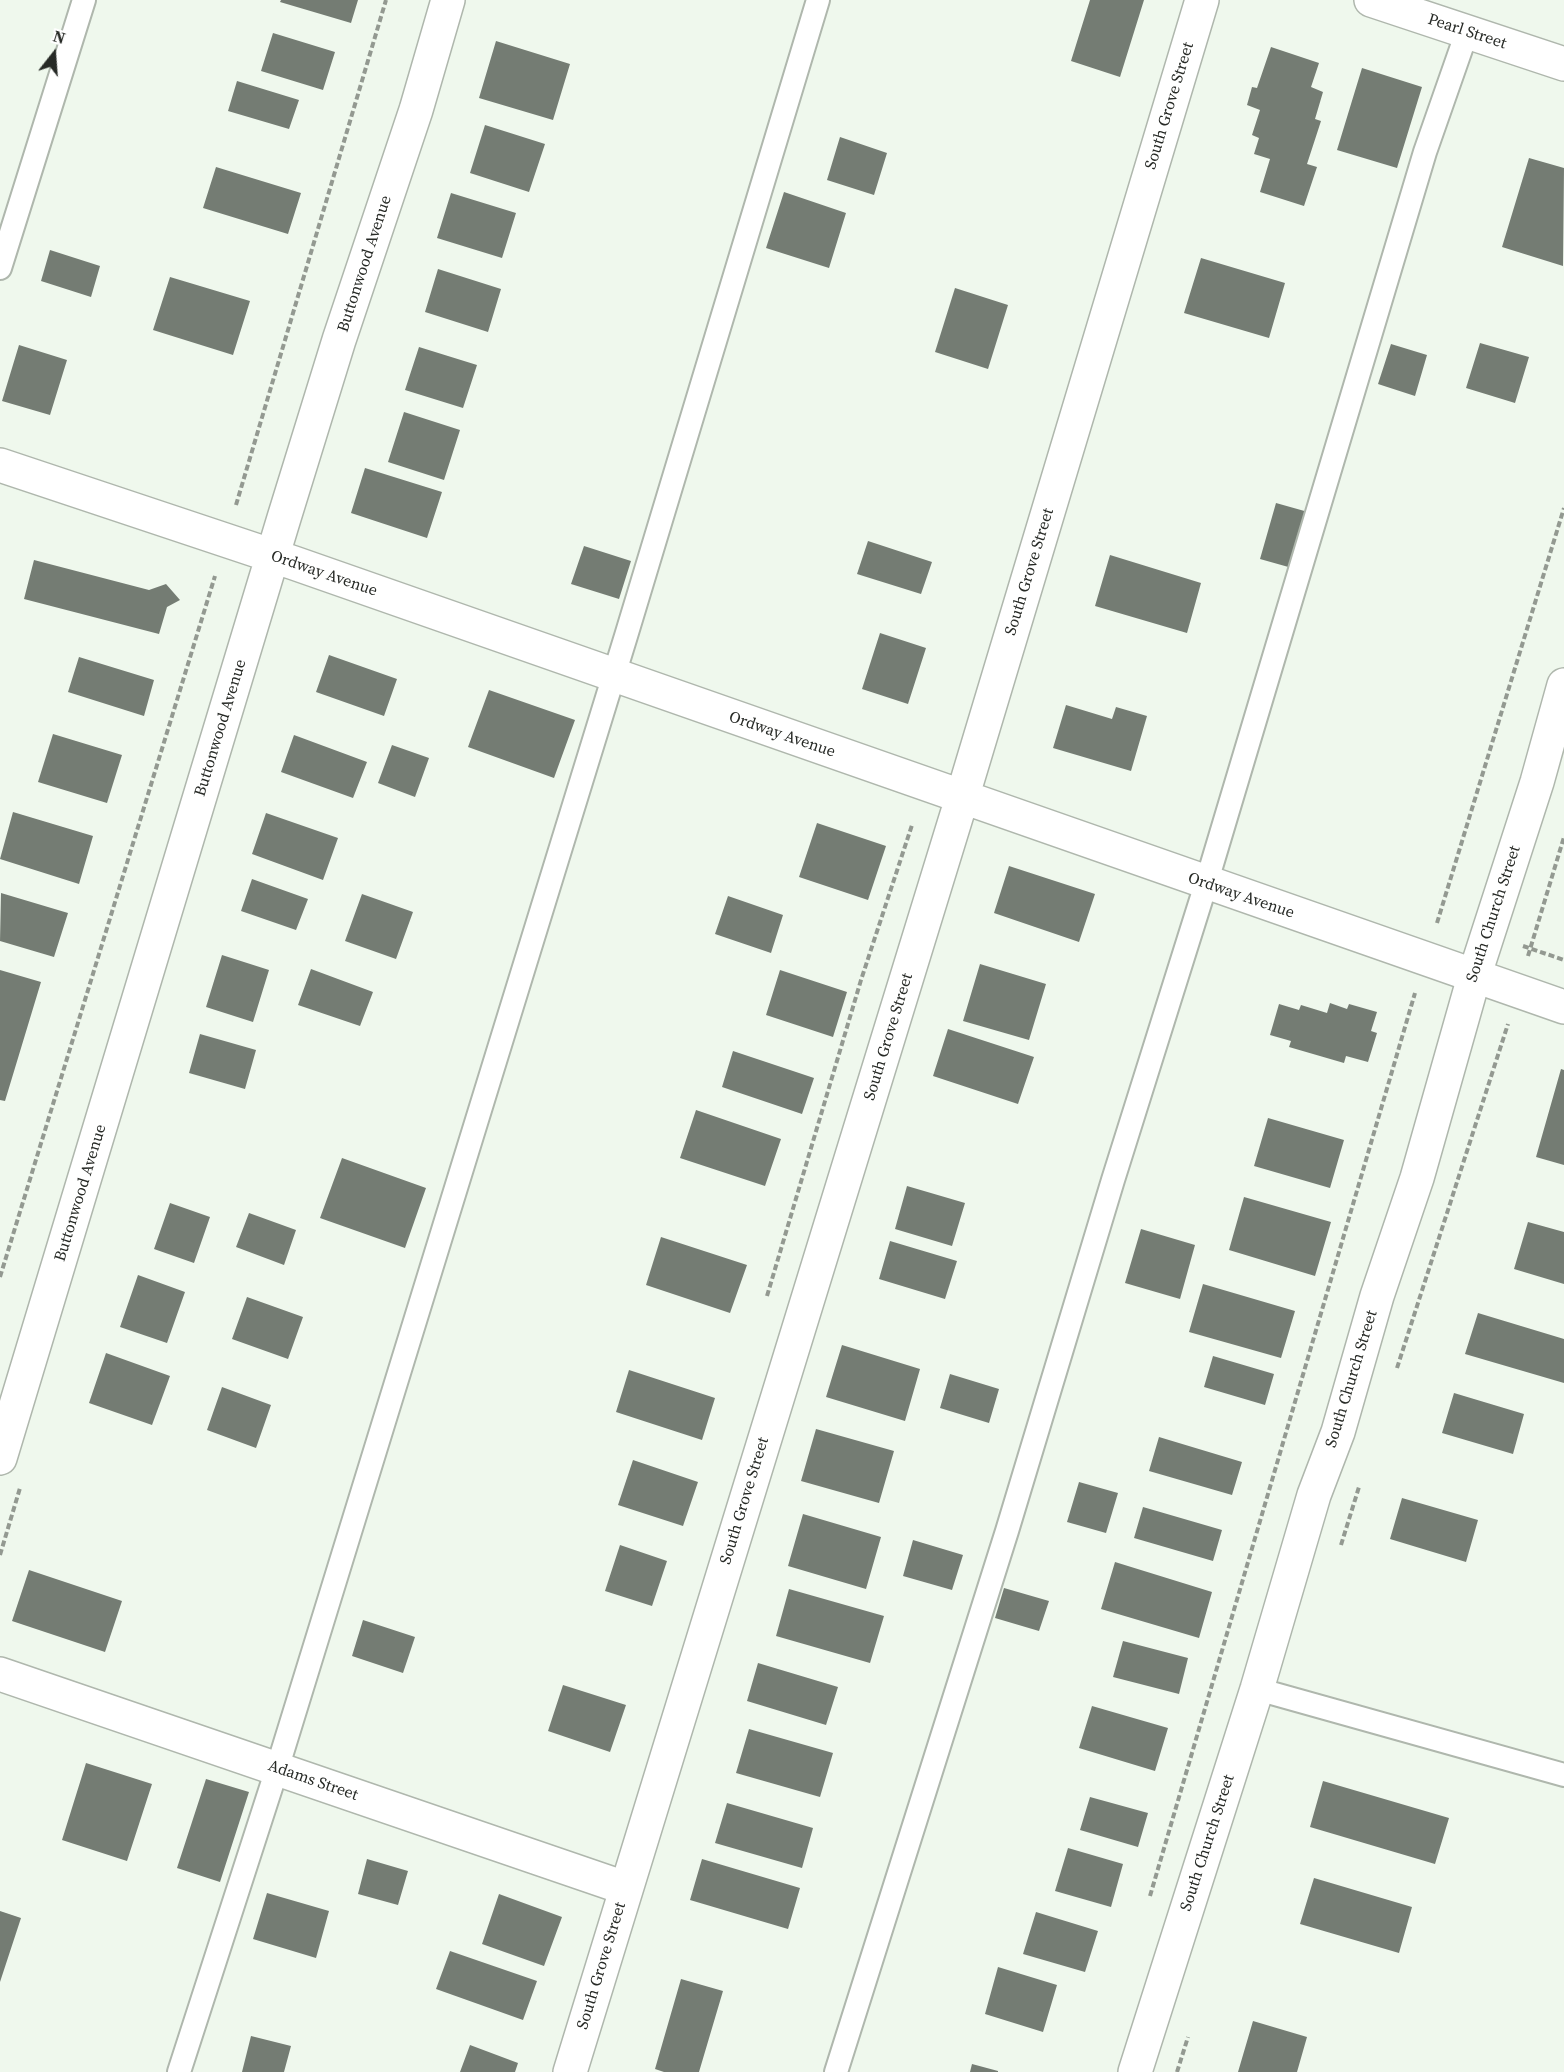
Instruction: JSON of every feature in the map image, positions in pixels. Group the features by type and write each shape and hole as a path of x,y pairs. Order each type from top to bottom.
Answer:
{"street":[{"name":"Buttonwood Avenue","path":"0,1458 339,340 416,110 448,0"},
{"name":"South Grove Street","path":"570,2072 962,798 1202,0"},
{"name":"Pearl Street","path":"1371,0 1564,64"},
{"name":"Ordway Avenue","path":"0,465 273,556 1206,884 1564,1007"},
{"name":"South Church Street","path":"1136,2072 1257,1689 1314,1495 1338,1432 1377,1296 1418,1178 1474,977 1564,685"},
{"name":"Adams Street","path":"0,1674 625,1888"}],"lane":[{"path":"0,268 84,0"},
{"path":"178,2072 277,1769 614,675 818,0"},
{"path":"836,2072 1004,1542 1113,1180 1206,884 1422,163 1467,32"},
{"path":"1257,1689 1564,1775"}],"path":[{"path":"0,1277 226,540 386,0"},
{"path":"1148,1900 1425,960 1564,508"},
{"path":"1488,934 1564,960"}],"building":[{"path":"281,0 358,0 351,23 280,2"},
{"path":"1090,0 1144,0 1120,77 1071,61"},
{"path":"273,33 335,52 323,90 261,71"},
{"path":"496,41 570,64 553,120 479,98"},
{"path":"1271,47 1319,63 1311,87 1323,92 1315,119 1321,121 1307,164 1317,167 1304,206 1260,192 1270,159 1254,154 1259,138 1252,135 1260,110 1247,105 1252,87 1257,88"},
{"path":"1362,68 1422,87 1397,168 1337,150"},
{"path":"237,81 299,100 289,129 228,111"},
{"path":"485,125 545,144 529,192 470,173"},
{"path":"840,137 887,153 874,195 827,180"},
{"path":"1529,158 1564,168 1563,266 1502,247"},
{"path":"216,167 301,193 288,234 203,208"},
{"path":"784,192 846,213 829,268 766,248"},
{"path":"451,193 516,213 502,258 437,238"},
{"path":"50,250 100,266 91,297 41,281"},
{"path":"1201,258 1285,283 1269,338 1184,313"},
{"path":"438,269 501,289 488,332 425,312"},
{"path":"170,277 250,301 233,355 153,330"},
{"path":"955,288 1008,305 988,369 935,352"},
{"path":"1480,343 1529,357 1515,403 1466,388"},
{"path":"1391,344 1427,355 1415,396 1378,384"},
{"path":"19,345 67,360 50,415 2,401"},
{"path":"419,347 477,365 463,408 405,390"},
{"path":"404,412 460,430 444,480 388,462"},
{"path":"365,468 442,492 427,538 351,513"},
{"path":"1276,503 1308,512 1292,568 1260,559"},
{"path":"868,541 932,562 921,594 857,574"},
{"path":"584,546 631,561 619,599 571,584"},
{"path":"1110,555 1201,583 1187,633 1095,606"},
{"path":"34,560 149,590 166,584 180,600 167,607 159,634 24,599"},
{"path":"880,633 926,648 908,704 862,689"},
{"path":"329,655 397,679 384,716 316,692"},
{"path":"79,657 154,680 144,716 68,692"},
{"path":"489,690 575,720 554,778 468,747"},
{"path":"1066,705 1112,719 1116,707 1147,716 1131,771 1053,748"},
{"path":"53,734 122,755 107,803 38,782"},
{"path":"294,735 367,762 353,798 281,772"},
{"path":"392,745 429,758 415,797 378,783"},
{"path":"13,812 93,836 79,884 0,859"},
{"path":"266,813 338,838 323,880 252,854"},
{"path":"817,823 886,846 868,900 799,877"},
{"path":"1009,866 1095,894 1079,942 994,913"},
{"path":"252,879 308,899 296,930 241,911"},
{"path":"1,893 68,913 54,957 0,941"},
{"path":"362,894 413,912 396,959 345,941"},
{"path":"728,896 783,915 771,953 715,934"},
{"path":"222,955 269,970 253,1022 206,1007"},
{"path":"980,964 1046,984 1029,1040 963,1021"},
{"path":"311,969 373,992 360,1026 298,1005"},
{"path":"0,970 41,982 5,1101 0,1100"},
{"path":"780,970 847,992 833,1037 766,1015"},
{"path":"1330,1003 1347,1009 1349,1004 1377,1012 1371,1031 1377,1033 1368,1062 1346,1056 1344,1063 1289,1047 1291,1041 1270,1035 1279,1004 1299,1010 1301,1005 1327,1013"},
{"path":"948,1029 1034,1057 1018,1104 933,1076"},
{"path":"200,1034 256,1050 245,1089 189,1073"},
{"path":"733,1051 814,1078 802,1114 722,1087"},
{"path":"1561,1069 1564,1070 1564,1165 1536,1157"},
{"path":"696,1110 781,1139 765,1186 680,1158"},
{"path":"1268,1118 1344,1140 1330,1188 1254,1166"},
{"path":"342,1158 426,1188 405,1248 320,1218"},
{"path":"907,1186 965,1203 952,1246 895,1229"},
{"path":"1244,1197 1331,1222 1315,1276 1229,1250"},
{"path":"170,1203 210,1217 194,1263 154,1249"},
{"path":"249,1213 296,1230 284,1265 236,1247"},
{"path":"1528,1222 1564,1232 1564,1284 1514,1269"},
{"path":"1141,1229 1195,1245 1180,1299 1125,1283"},
{"path":"661,1237 747,1265 730,1313 646,1285"},
{"path":"890,1241 957,1261 945,1299 879,1279"},
{"path":"138,1275 185,1292 167,1343 120,1327"},
{"path":"1203,1284 1295,1311 1281,1358 1189,1332"},
{"path":"247,1297 303,1317 288,1359 232,1339"},
{"path":"1478,1313 1564,1339 1564,1383 1465,1354"},
{"path":"842,1345 920,1369 905,1421 826,1397"},
{"path":"106,1353 170,1376 152,1425 89,1403"},
{"path":"1213,1356 1274,1374 1265,1405 1204,1387"},
{"path":"629,1370 715,1398 702,1440 616,1412"},
{"path":"950,1374 999,1389 989,1423 940,1408"},
{"path":"222,1387 271,1405 256,1448 207,1430"},
{"path":"1454,1393 1524,1414 1513,1454 1442,1433"},
{"path":"816,1429 894,1451 879,1503 801,1481"},
{"path":"1159,1437 1242,1462 1232,1495 1149,1471"},
{"path":"633,1460 698,1482 683,1526 618,1505"},
{"path":"1079,1482 1118,1493 1106,1533 1067,1522"},
{"path":"1402,1498 1478,1520 1466,1562 1390,1539"},
{"path":"1143,1507 1222,1530 1213,1561 1134,1538"},
{"path":"803,1514 881,1537 866,1589 788,1566"},
{"path":"913,1540 963,1555 952,1590 903,1576"},
{"path":"620,1545 667,1561 652,1606 605,1591"},
{"path":"1115,1562 1212,1592 1199,1638 1101,1609"},
{"path":"29,1570 122,1601 105,1652 12,1621"},
{"path":"1004,1588 1049,1601 1039,1631 995,1618"},
{"path":"789,1589 884,1616 870,1663 776,1636"},
{"path":"363,1620 415,1637 403,1673 352,1656"},
{"path":"1123,1641 1188,1658 1179,1694 1113,1677"},
{"path":"758,1663 838,1687 826,1725 747,1701"},
{"path":"563,1685 626,1705 610,1752 548,1731"},
{"path":"1092,1706 1168,1728 1155,1771 1079,1748"},
{"path":"749,1729 833,1753 820,1797 736,1773"},
{"path":"86,1763 152,1784 127,1861 62,1840"},
{"path":"206,1779 249,1792 220,1882 177,1868"},
{"path":"1323,1781 1449,1818 1435,1864 1310,1827"},
{"path":"1090,1797 1148,1813 1138,1847 1080,1830"},
{"path":"727,1803 813,1828 802,1868 715,1843"},
{"path":"1068,1848 1123,1864 1111,1907 1055,1891"},
{"path":"367,1859 408,1871 398,1905 358,1894"},
{"path":"702,1859 800,1888 788,1929 690,1900"},
{"path":"1314,1878 1412,1907 1399,1953 1300,1924"},
{"path":"267,1893 329,1911 316,1958 253,1939"},
{"path":"499,1894 562,1917 544,1966 482,1944"},
{"path":"0,1911 21,1918 0,1982"},
{"path":"1036,1912 1098,1931 1085,1972 1023,1954"},
{"path":"450,1951 537,1981 523,2020 436,1989"},
{"path":"998,1967 1057,1985 1043,2032 985,2014"},
{"path":"681,1979 723,1991 699,2072 664,2072 655,2069"},
{"path":"1253,2021 1307,2037 1297,2072 1238,2072"},
{"path":"251,2036 291,2046 284,2072 242,2072"},
{"path":"470,2045 518,2063 515,2072 460,2072"},
{"path":"972,2064 998,2071 998,2072 970,2072"}]}
